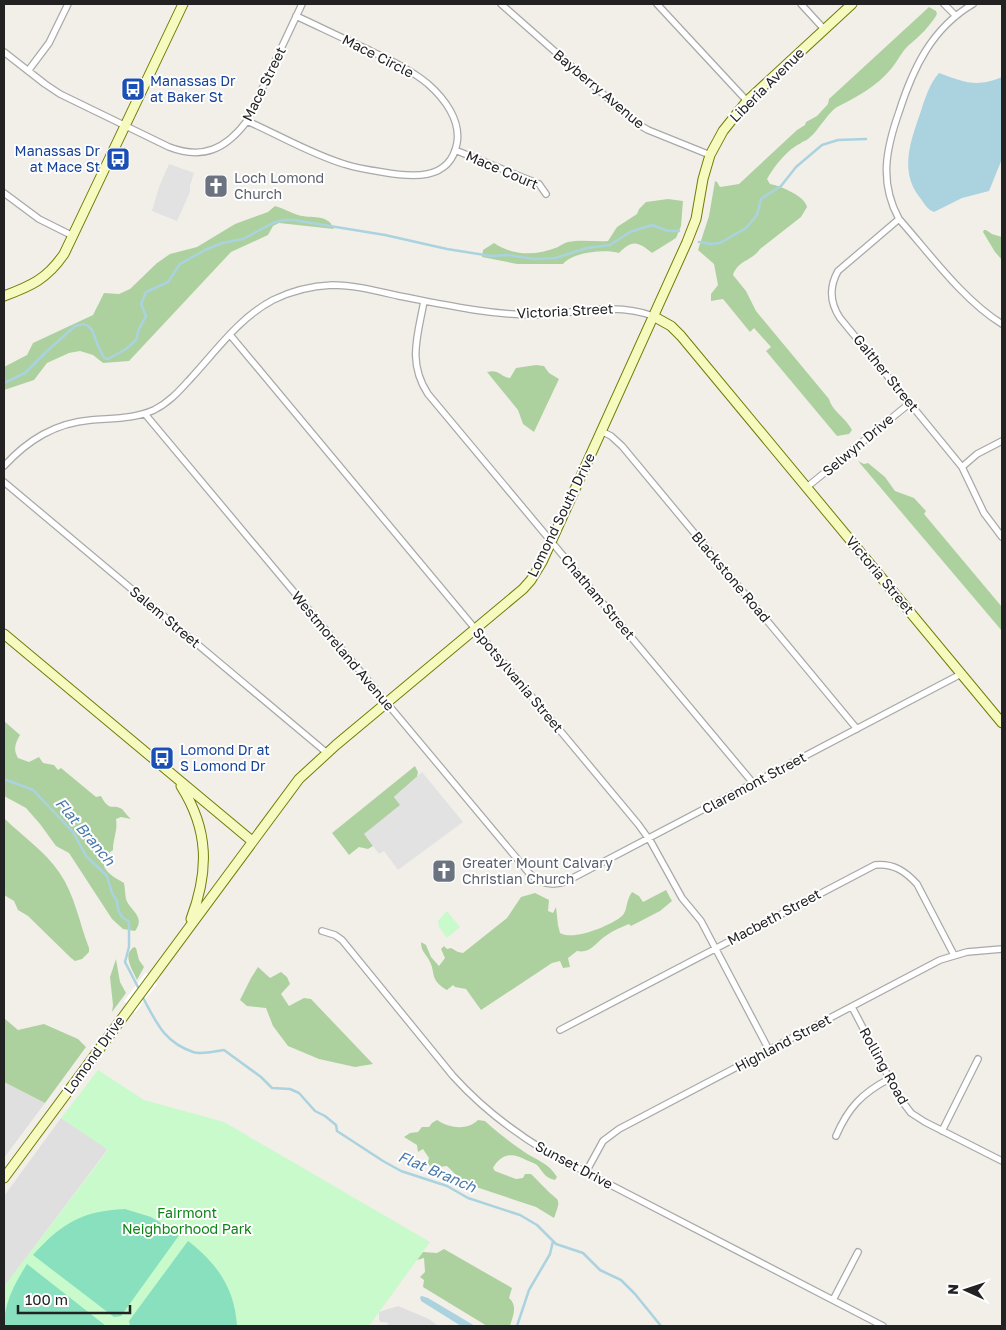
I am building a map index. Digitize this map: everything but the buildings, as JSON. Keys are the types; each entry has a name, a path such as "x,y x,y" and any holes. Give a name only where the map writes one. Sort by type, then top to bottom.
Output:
{"main road":[{"path":"4,296 32,285 52,271 64,254 183,4"},
{"name":"Liberia Avenue","path":"689,238 696,219 702,179 710,155 723,130 748,101 852,4"},
{"name":"Lomond South Drive","path":"252,841 299,779 327,753 523,589 531,580 542,562 689,238"},
{"name":"Victoria Street","path":"653,316 671,326 681,336 1002,723"},
{"name":"Lomond Drive","path":"4,634 252,841 4,1178"},
{"name":"Lomond Drive","path":"177,779 190,802 197,822 204,857 201,889 185,933"}],"street":[{"path":"28,71 49,43 68,4"},
{"name":"Mace Street","path":"4,52 60,94 169,147 194,153 207,151 225,144 237,134 247,121 302,4"},
{"name":"Bayberry Avenue","path":"501,4 636,123 648,130 710,155"},
{"path":"657,4 748,101"},
{"path":"801,4 824,29"},
{"path":"944,4 956,16"},
{"path":"973,4 956,16 933,38 913,72 888,146 886,175 892,204 899,219 966,295 978,307 1002,324"},
{"name":"Mace Circle","path":"296,16 403,67 428,84 441,97 452,115 457,136 455,150"},
{"path":"247,121 344,164 392,174 416,176 433,172 447,163 455,150"},
{"name":"Mace Court","path":"455,150 539,184 546,194"},
{"path":"4,193 39,219 73,236"},
{"name":"Gaither Street","path":"899,219 842,266 834,277 832,296 834,308 840,318 962,467 984,513 1002,537"},
{"name":"Victoria Street","path":"4,466 34,439 58,426 91,420 135,417 157,408 175,396 246,320 273,301 289,293 316,287 353,286 473,310 512,314 550,314 609,308 635,310 653,316"},
{"name":"Chatham Street","path":"424,301 415,356 416,368 423,387 753,783"},
{"name":"Spotsylvania Street","path":"231,336 648,838 682,898 700,921 769,1050"},
{"name":"Selwyn Drive","path":"807,488 910,403"},
{"name":"Westmoreland Avenue","path":"145,414 529,873 545,883"},
{"name":"Blackstone Road","path":"601,431 612,436 622,446 857,729"},
{"path":"962,467 977,454 1002,441"},
{"name":"Salem Street","path":"4,482 327,753"},
{"name":"Claremont Street","path":"545,883 556,885 566,881 962,674"},
{"name":"Macbeth Street","path":"560,1030 867,867 882,864 902,870 917,884 954,955"},
{"name":"Sunset Drive","path":"322,931 335,935 342,940 453,1076 485,1109 527,1140 883,1326"},
{"name":"Highland Street","path":"586,1172 599,1148 610,1134 940,960 975,950 1002,949"},
{"name":"Rolling Road","path":"852,1007 899,1097 911,1113 917,1118 1002,1161"},
{"path":"942,1131 978,1059"},
{"path":"836,1136 842,1122 856,1103 877,1085 889,1079"},
{"path":"833,1300 858,1252"}],"shaded area":[{"path":"169,164 194,173 190,192 177,221 152,211 159,187"},
{"path":"422,772 463,822 398,870 384,851 379,854 364,834 400,805 394,797"},
{"path":"4,1082 45,1103 4,1158"},
{"path":"61,1118 108,1149 4,1287 4,1196"},
{"path":"398,1306 429,1319 438,1326 385,1326 389,1323 379,1320 379,1312"}],"green space":[{"path":"929,7 936,11 937,14 924,31 906,47 880,81 835,109 807,140 791,150 774,168 767,179 770,184 797,195 807,207 801,217 738,266 733,275 746,291 756,311 829,399 833,407 852,430 849,434 837,436 766,351 771,347 754,328 750,332 723,299 711,301 711,294 718,285 714,264 698,250 709,216 715,181 720,187 739,184 797,130 805,125 806,122 817,116 828,104 829,99"},
{"path":"668,199 683,201 681,226 676,238 652,253 639,244 632,244 619,253 606,251 590,252 574,257 563,264 517,264 482,257 483,250 494,243 509,250 533,253 549,250 573,241 608,241 617,227 637,214 646,202"},
{"path":"275,206 298,215 323,219 328,221 334,229 279,223 273,226 268,235 231,252 129,361 103,363 93,355 80,351 69,353 47,363 34,380 4,390 4,367 27,355 33,343 93,315 104,293 119,294 130,289 157,263 170,254 197,247 235,224 268,212"},
{"path":"984,230 1002,237 1002,260 983,232"},
{"path":"536,365 544,366 549,373 559,379 534,432 523,424 518,410 487,372 497,372 510,378 516,368"},
{"path":"858,461 864,464 868,463 885,477 895,491 914,498 926,511 924,514 1002,607 1002,631"},
{"path":"4,721 20,735 15,746 18,758 29,762 39,757 43,763 54,765 58,770 61,768 96,797 101,796 109,806 119,807 131,819 121,817 116,819 113,850 107,855 104,864 105,869 109,873 124,883 126,899 139,921 135,931 123,929 112,919 69,853 56,846 26,808 4,796"},
{"path":"415,766 418,772 417,777 394,797 401,805 365,834 373,846 368,849 359,847 349,855 332,833"},
{"path":"4,818 47,857 64,881 73,899 89,948 89,952 82,959 75,961 71,958 28,916 18,910 14,901 4,895"},
{"path":"666,890 672,901 660,911 631,926 629,924 612,932 586,951 577,951 568,958 570,967 563,968 560,961 552,963 481,1010 466,989 453,985 447,990 438,983 431,964 422,948 421,942 426,945 431,957 439,966 445,958 441,949 444,946 447,949 451,948 463,953 507,918 521,897 535,893 549,900 548,911 553,913 556,907 560,933 573,935 601,928 622,916 632,892 639,896 643,902"},
{"path":"447,911 460,927 447,938 439,927 438,921"},
{"path":"134,947 144,967 137,980 128,958 130,950"},
{"path":"116,959 120,982 126,993 112,1012 110,977"},
{"path":"258,967 270,978 281,972 287,977 290,984 281,994 289,1006 304,998 311,999 373,1064 355,1067 319,1059 288,1046 273,1026 266,1008 247,1006 240,1000"},
{"path":"4,1018 18,1030 44,1024 78,1039 86,1047 45,1103 4,1082"},
{"name":"Fairmont Neighborhood Park","path":"98,1070 144,1100 224,1122 430,1242 369,1326 4,1326 4,1287 108,1150 61,1118"},
{"path":"437,1120 447,1125 458,1127 469,1126 478,1120 485,1121 513,1144 550,1168 557,1177 555,1180 546,1176 536,1164 512,1155 503,1157 493,1168 495,1171 516,1179 523,1178 525,1174 531,1174 557,1200 558,1206 554,1218 536,1207 464,1183 447,1166 427,1165 429,1158 423,1149 418,1152 417,1145 404,1137 410,1133 418,1132 422,1127 429,1127"},
{"path":"125,1209 151,1217 180,1234 121,1316 114,1317 33,1255 54,1235 74,1221 97,1213"},
{"path":"188,1241 208,1258 223,1278 233,1300 237,1326 130,1326 129,1321"},
{"path":"444,1249 512,1288 509,1298 512,1301 514,1311 510,1326 487,1326 423,1287 424,1280 420,1277 425,1272 424,1258 417,1260 423,1252 437,1253"},
{"path":"27,1264 106,1326 4,1326 4,1318 11,1294"}],"water":[{"path":"939,73 977,83 1002,77 1002,159 989,191 962,198 934,212 927,207 914,189 908,167 911,144 926,96"},
{"path":"422,1296 475,1326 461,1326 421,1301 420,1297"}],"pier":[{"path":"146,972 157,984 135,1013 124,1001"}],"waterway":[{"path":"699,242 720,243 746,228 757,215 761,199 781,186 796,167 822,145 838,140 866,139"},
{"path":"4,383 25,373 75,326 84,324 92,330 104,358 108,359 126,349 136,340 146,316 141,304 146,292 168,282 180,264 205,250 222,243 243,239 273,223 284,220 385,235 447,249 491,256 508,255 534,259 555,258 587,248 610,245 630,232 652,225 668,231 679,231"},
{"name":"Flat Branch","path":"4,779 33,790 73,832 86,856 107,876 112,893 117,901 118,909 122,917 129,922 129,947 125,962 140,991"},
{"name":"Flat Branch","path":"142,996 156,1022 174,1043 197,1053 224,1050 261,1077 272,1088 290,1089 299,1093 315,1111 336,1125 337,1131 383,1161 401,1171 447,1186 468,1198 520,1215 537,1225 556,1244 583,1253 600,1270 621,1280 661,1326"},
{"path":"517,1326 529,1290 550,1254 553,1241"}],"place":[{"name":"Manassas Dr at Baker St","path":"133,89"},
{"name":"Manassas Dr at Mace St","path":"118,159"},
{"name":"Loch Lomond Church","path":"216,186"},
{"name":"Lomond Dr at S Lomond Dr","path":"162,758"},
{"name":"Greater Mount Calvary Christian Church","path":"444,871"}]}
